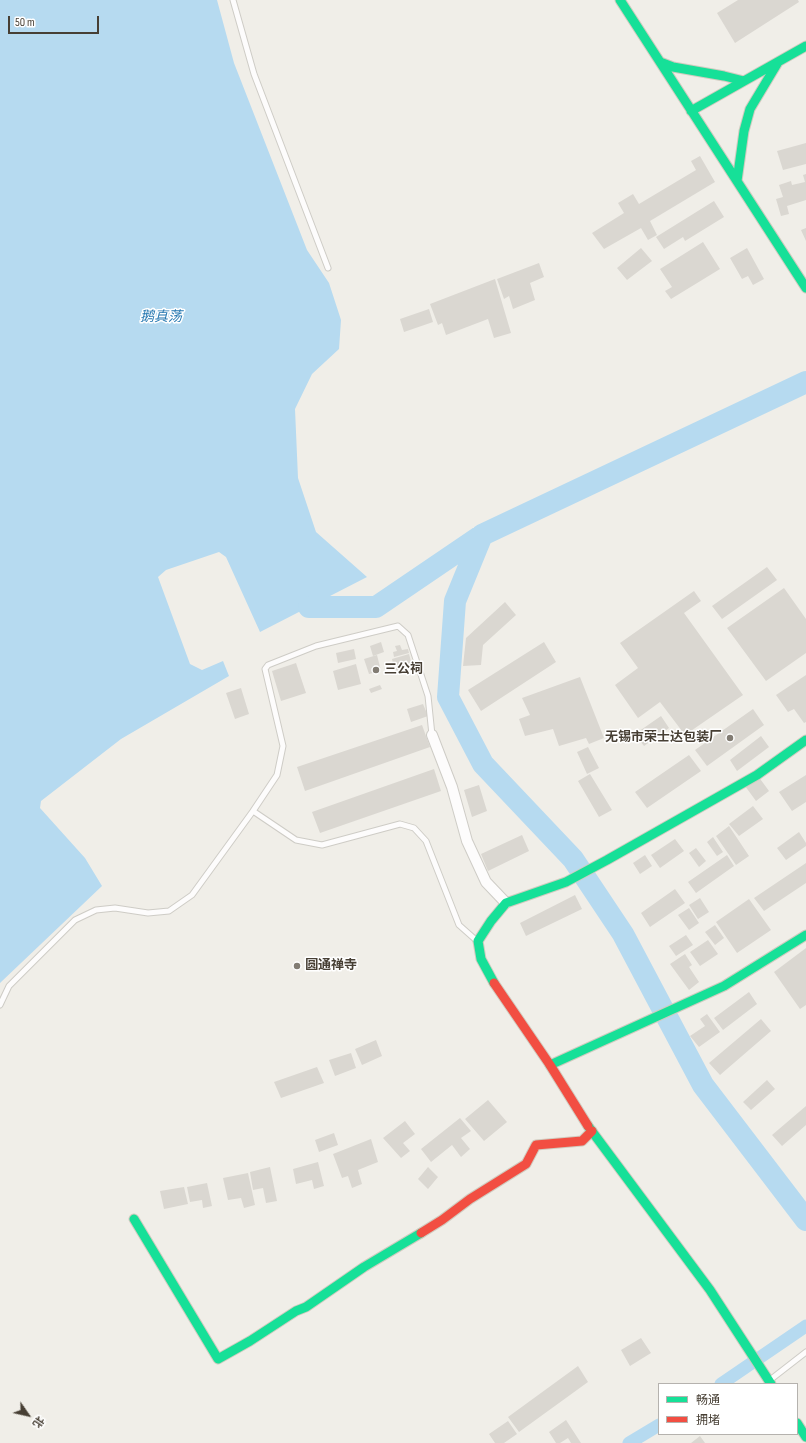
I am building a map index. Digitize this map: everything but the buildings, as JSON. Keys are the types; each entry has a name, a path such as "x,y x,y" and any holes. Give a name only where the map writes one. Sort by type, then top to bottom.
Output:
{"street":[{"path":"620,0 806,288"},
{"path":"691,111 806,46"},
{"path":"660,62 673,67 744,81"},
{"path":"737,181 744,130 750,109 777,63"},
{"path":"432,735 452,787 467,841 486,882 506,903"},
{"path":"770,1382 710,1290 592,1131 550,1065 490,977 481,959 478,942 490,921 506,903 566,882 607,860 757,775 806,740"},
{"path":"550,1065 724,986 806,935"},
{"path":"134,1220 218,1359 250,1341 296,1311 306,1307 364,1267 442,1220 526,1164 536,1145 582,1141 592,1131"},
{"path":"798,1425 806,1437"}],"lane":[{"path":"232,0 254,74 328,268"},
{"path":"0,1005 9,986 75,920 96,910 115,908 148,913 169,911 192,895 253,812 277,775 283,746 265,669 268,665 316,646 398,626 408,634 428,696 432,735"},
{"path":"253,812 296,840 322,845 400,824 414,828 426,841 459,925 478,942"},
{"path":"770,1382 806,1352"}],"water":[{"name":"鹅真荡","path":"0,0 217,0 234,63 307,250 329,283 341,320 339,349 312,374 295,409 298,478 316,532 367,577 260,632 226,557 219,552 166,570 158,577 190,664 202,670 223,661 229,676 121,739 41,801 40,808 85,858 102,886 0,983"}],"waterway":[{"path":"309,607 376,607 482,535 806,382"},
{"path":"482,535 455,601 448,697 483,764 573,859 623,934 703,1085 806,1220"},
{"path":"722,1383 806,1326"},
{"path":"629,1443 658,1426"}],"traffic: fast":[{"path":"620,0 806,288"},
{"path":"691,111 806,46"},
{"path":"660,62 673,67 744,81"},
{"path":"737,181 744,131 750,109 777,64"},
{"path":"494,983 481,959 478,941 491,921 506,903 566,882 607,860 757,775 806,740"},
{"path":"550,1065 724,986 806,935"},
{"path":"588,1126 710,1290 770,1383"},
{"path":"134,1219 218,1359 250,1341 296,1311 306,1307 364,1267 421,1233"},
{"path":"798,1425 806,1437"}],"traffic: jam":[{"path":"494,983 550,1065 588,1126"},
{"path":"421,1233 442,1220 470,1199 526,1164 536,1145 582,1141 592,1131"}],"place":[{"name":"三公祠","path":"376,670"},
{"name":"无锡市荣士达包装厂","path":"730,738"},
{"name":"圆通禅寺","path":"297,966"}]}
